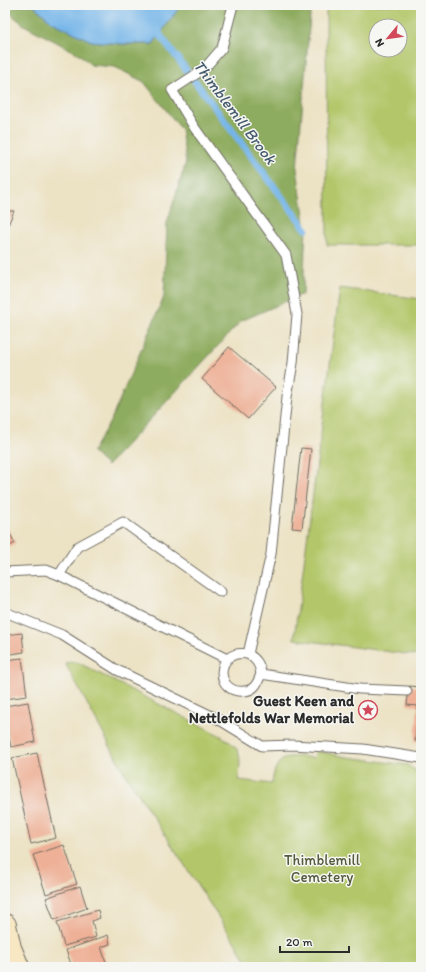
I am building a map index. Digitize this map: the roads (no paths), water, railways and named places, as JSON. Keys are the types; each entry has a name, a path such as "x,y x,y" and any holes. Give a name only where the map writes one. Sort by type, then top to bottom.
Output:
{"main road":[{"path":"5,925 10,948 18,967"}],"lane":[{"path":"232,5 222,48 204,68 172,90 194,127 286,255 297,314 293,363 287,397 271,554 248,654"},
{"path":"59,575 77,547 123,522 221,592"},
{"path":"5,572 46,570 59,575 226,659"},
{"path":"5,612 62,635 117,670 218,719 262,746 292,745 362,749 421,758"},
{"path":"234,654 248,654 258,661 261,674 254,687 249,690 235,691 229,688 223,678 223,665 226,659 234,654"},
{"path":"261,674 360,689 407,691"}],"water":[{"path":"33,5 181,5 153,44 122,44 91,41 52,22"}],"waterway":[{"name":"Thimblemill Brook","path":"158,27 160,35 306,229"}],"place":[{"name":"Guest Keen and Nettlefolds War Memorial","path":"368,710"}],"park label":[{"name":"Thimblemill Cemetery","path":"322,868"}]}
